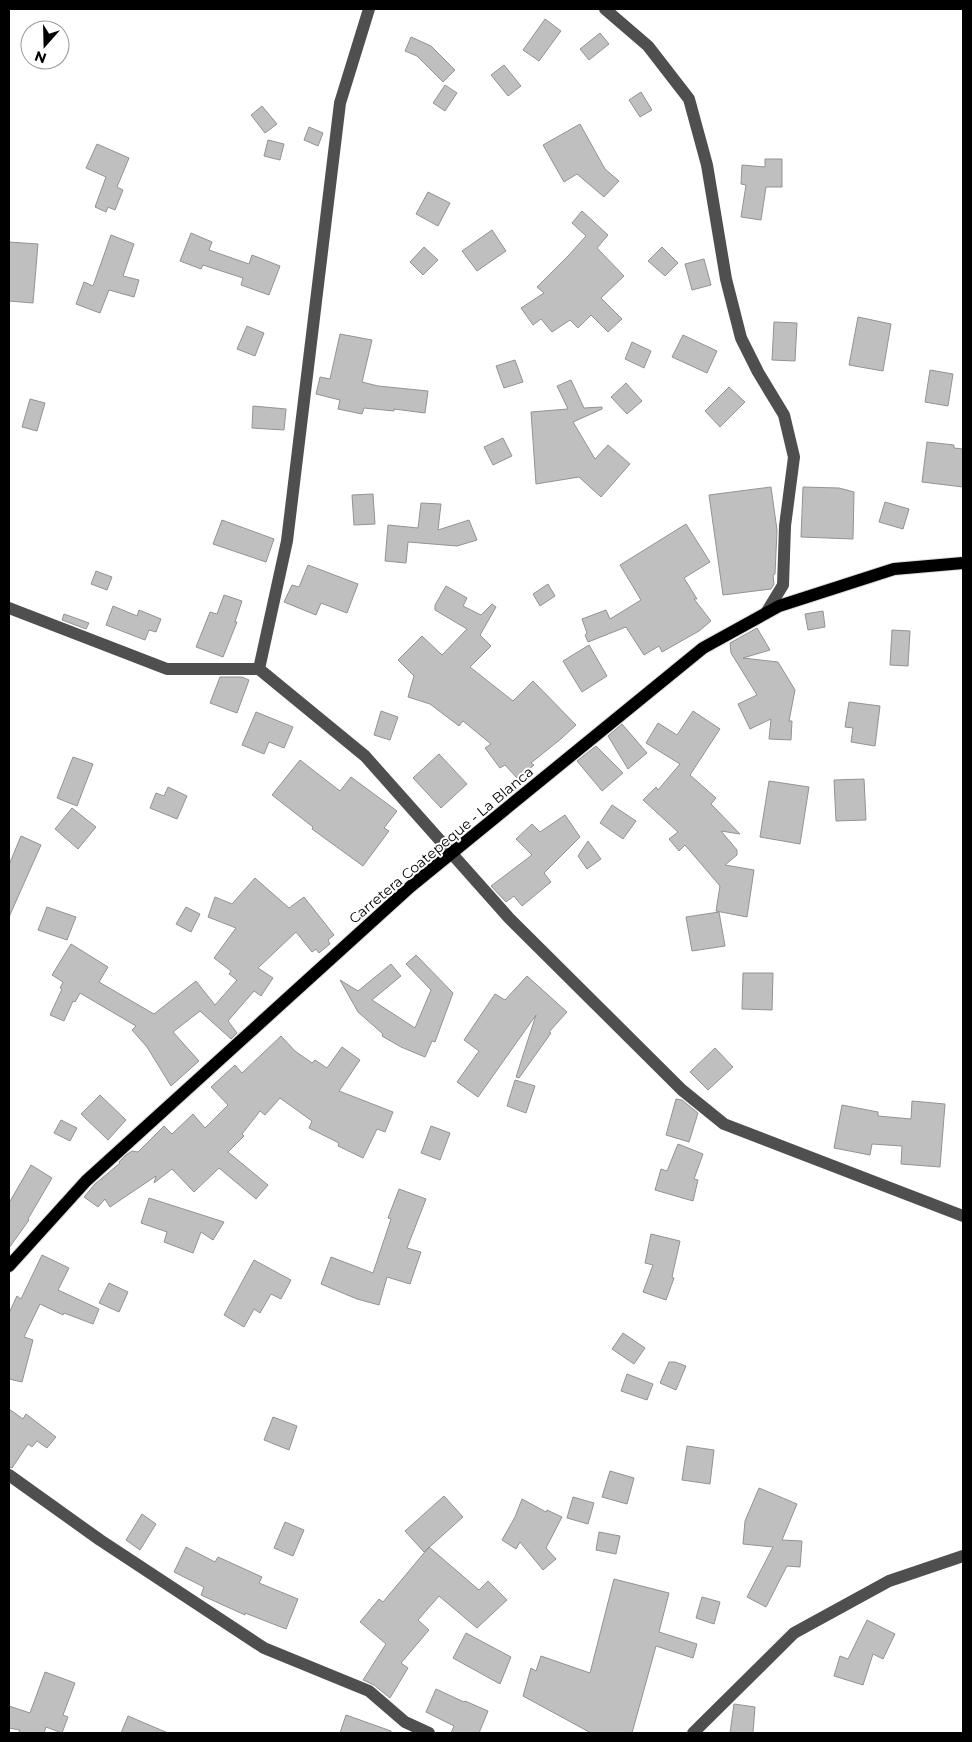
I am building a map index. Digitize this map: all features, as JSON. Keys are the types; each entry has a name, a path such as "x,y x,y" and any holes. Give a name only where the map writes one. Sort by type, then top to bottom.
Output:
{"main road":[{"name":"Carretera Coatepeque - La Blanca","path":"11,1259 86,1181 410,887 703,648 780,606 894,569 963,563"}],"street":[{"path":"259,669 287,541 340,104 369,9"},
{"path":"605,9 648,46 689,98 707,165 726,279 741,338 758,372 784,416 794,457 785,526 783,585 766,613"},
{"path":"9,608 166,668 259,669 365,756 509,918 682,1090 724,1124 963,1216"},
{"path":"9,1475 100,1540 264,1648 369,1691 404,1728 430,1733"},
{"path":"693,1733 794,1634 889,1581 963,1556"}],"building":[{"path":"545,19 561,31 539,61 523,50"},
{"path":"600,33 609,44 589,60 580,49"},
{"path":"411,37 431,46 455,70 443,82 417,56 405,51"},
{"path":"504,65 521,86 508,96 491,75"},
{"path":"445,85 457,93 445,111 433,103"},
{"path":"641,92 652,110 640,117 629,100"},
{"path":"262,106 277,124 265,133 251,115"},
{"path":"580,124 605,169 619,181 604,197 577,174 564,182 543,145"},
{"path":"309,127 323,133 318,146 304,140"},
{"path":"268,140 284,144 280,160 264,156"},
{"path":"97,144 129,158 117,187 123,190 115,210 108,207 106,212 95,207 106,177 86,168"},
{"path":"765,159 782,159 782,187 766,187 761,220 741,217 746,185 741,184 742,165 765,167"},
{"path":"428,192 450,203 438,226 416,214"},
{"path":"582,211 608,235 597,248 624,276 601,298 622,319 608,332 591,315 578,328 570,320 552,332 541,319 533,325 521,308 544,293 537,287 586,236 572,223"},
{"path":"492,230 506,251 477,271 462,251"},
{"path":"191,233 212,242 209,250 249,264 252,255 280,266 269,295 241,285 243,278 203,265 201,269 180,261"},
{"path":"111,235 134,244 123,276 139,280 134,297 109,290 100,313 76,304 84,282 93,286"},
{"path":"9,242 38,244 33,303 9,301"},
{"path":"424,247 438,260 423,275 410,262"},
{"path":"662,247 678,263 665,276 648,261"},
{"path":"704,259 711,285 692,290 685,264"},
{"path":"858,317 891,324 883,371 849,365"},
{"path":"774,322 797,323 795,361 772,360"},
{"path":"247,326 264,333 255,356 237,349"},
{"path":"340,334 372,340 362,382 378,386 428,391 425,413 364,408 362,414 338,409 340,400 316,394 320,377 330,379"},
{"path":"683,335 717,351 707,373 672,357"},
{"path":"632,342 651,351 644,368 625,359"},
{"path":"515,360 523,382 504,388 496,366"},
{"path":"930,370 953,374 948,406 925,402"},
{"path":"571,380 584,408 602,407 602,409 573,422 595,459 608,445 630,464 601,497 579,477 536,484 531,412 568,409 557,386"},
{"path":"626,383 642,401 627,414 611,397"},
{"path":"729,387 745,402 720,427 705,411"},
{"path":"30,399 45,403 37,431 22,427"},
{"path":"253,406 286,409 284,430 252,428"},
{"path":"503,438 512,456 493,465 484,447"},
{"path":"927,442 954,445 954,448 963,449 963,487 922,482"},
{"path":"771,487 777,530 774,584 771,589 723,595 709,495"},
{"path":"803,487 839,488 854,492 853,539 801,537"},
{"path":"373,494 375,524 354,525 352,495"},
{"path":"885,502 909,509 903,529 879,522"},
{"path":"421,503 441,504 438,530 469,520 477,540 457,546 408,542 406,563 385,561 388,525 418,528"},
{"path":"222,520 274,539 266,562 213,544"},
{"path":"686,524 710,562 684,578 697,599 694,599 711,621 699,631 662,652 659,646 644,655 626,627 588,642 582,619 606,610 610,619 641,600 620,565"},
{"path":"308,565 358,584 347,613 321,603 316,615 284,602 292,585 299,587"},
{"path":"96,571 112,577 107,590 91,584"},
{"path":"548,584 555,596 540,606 533,594"},
{"path":"446,586 467,598 463,606 481,615 492,604 496,607 480,635 491,646 470,667 513,701 533,681 576,725 531,763 534,765 518,779 505,765 500,768 485,748 491,744 463,721 459,726 430,704 408,697 414,676 398,660 422,636 442,655 467,629 435,610 435,605"},
{"path":"224,595 242,601 235,622 237,622 223,657 196,647 210,612 217,614"},
{"path":"113,606 137,616 139,610 161,619 156,632 149,630 145,640 106,625"},
{"path":"823,611 825,627 808,630 805,614"},
{"path":"64,614 89,623 86,629 62,620"},
{"path":"757,628 770,650 743,658 778,662 795,690 789,721 792,721 791,740 769,739 771,719 750,729 738,704 757,695 731,653 730,643"},
{"path":"892,630 910,631 908,666 890,665"},
{"path":"589,645 607,676 582,692 563,661"},
{"path":"220,677 242,677 249,680 237,713 210,703"},
{"path":"849,702 880,706 875,746 851,742 853,728 845,727"},
{"path":"381,711 398,717 390,740 374,735"},
{"path":"693,711 720,729 690,775 716,798 711,804 740,834 721,831 737,850 737,855 725,865 754,870 747,917 716,911 720,886 685,845 679,851 669,839 678,832 643,800 656,787 658,790 680,764 646,743 658,723 677,735"},
{"path":"256,712 293,727 284,748 269,742 264,754 242,745"},
{"path":"622,724 647,753 628,769 608,736"},
{"path":"596,746 623,773 602,791 577,761"},
{"path":"439,754 467,784 441,808 413,778"},
{"path":"73,757 93,764 77,806 57,798"},
{"path":"300,760 340,791 351,777 397,811 384,828 389,831 363,866 312,829 313,827 272,795"},
{"path":"864,779 866,820 836,821 834,780"},
{"path":"769,781 809,787 800,844 760,837"},
{"path":"168,787 187,796 177,819 150,808 156,793 164,796"},
{"path":"612,805 636,821 623,839 600,823"},
{"path":"72,808 96,827 78,849 55,829"},
{"path":"565,815 580,837 544,873 551,882 522,906 514,896 506,902 491,886 532,855 516,839 532,824 540,832"},
{"path":"21,836 41,845 9,917 9,865"},
{"path":"588,841 601,859 587,869 578,856"},
{"path":"255,878 289,908 304,897 334,935 328,940 330,944 319,953 316,949 312,952 296,932 258,968 273,978 261,996 254,991 228,1021 237,1033 231,1039 200,1011 173,1032 199,1061 171,1086 147,1047 132,1030 136,1026 80,993 75,1002 73,1001 64,1021 50,1015 62,989 60,988 63,982 52,975 71,944 108,967 99,982 154,1014 196,981 215,1005 237,980 229,974 231,971 214,958 236,928 208,917 215,897 232,904"},
{"path":"47,907 76,917 67,940 38,930"},
{"path":"186,907 200,914 191,932 176,924"},
{"path":"719,912 725,946 692,951 686,917"},
{"path":"416,955 453,993 435,1042 432,1041 425,1057 401,1047 382,1036 383,1034 358,1012 340,980 358,991 391,964 401,976 372,1000 415,1028 431,990 406,964"},
{"path":"743,973 773,973 772,1010 742,1009"},
{"path":"527,976 567,1012 549,1032 551,1033 519,1078 516,1077 536,1015 478,1097 457,1082 479,1051 464,1040 495,994 505,1000"},
{"path":"281,1036 295,1051 312,1063 315,1060 327,1068 342,1047 360,1060 339,1091 393,1112 385,1132 377,1129 363,1158 338,1146 339,1143 309,1128 312,1121 280,1098 265,1115 260,1111 242,1134 244,1136 228,1152 268,1185 256,1199 219,1168 194,1192 172,1169 154,1183 156,1176 110,1207 105,1199 98,1207 84,1197 126,1155 132,1151 138,1152 164,1126 172,1134 193,1114 205,1128 228,1105 211,1087 235,1065 242,1073"},
{"path":"715,1048 733,1067 708,1090 690,1072"},
{"path":"515,1080 535,1086 526,1113 507,1106"},
{"path":"100,1095 126,1120 108,1140 81,1114"},
{"path":"676,1099 682,1100 698,1113 689,1142 666,1135"},
{"path":"912,1101 945,1104 940,1167 901,1164 902,1146 872,1144 870,1155 834,1148 842,1105 878,1112 878,1116 911,1119"},
{"path":"61,1120 77,1128 70,1141 54,1133"},
{"path":"431,1126 450,1133 440,1160 421,1153"},
{"path":"678,1144 703,1154 694,1179 698,1180 693,1201 655,1190 661,1169 667,1171"},
{"path":"31,1165 52,1178 29,1220 9,1248 9,1203"},
{"path":"399,1189 426,1199 407,1248 421,1252 410,1284 387,1277 379,1305 357,1299 321,1284 331,1257 373,1273 391,1219 388,1218"},
{"path":"149,1198 224,1222 213,1240 201,1232 193,1253 164,1242 167,1232 141,1223"},
{"path":"651,1234 680,1241 672,1277 674,1278 666,1300 643,1292 653,1265 645,1263"},
{"path":"42,1255 69,1268 58,1290 99,1309 93,1324 64,1313 63,1315 40,1304 24,1337 33,1340 22,1382 9,1379 9,1313 17,1296 21,1299"},
{"path":"254,1260 291,1280 281,1299 271,1294 260,1313 254,1309 244,1327 224,1315"},
{"path":"109,1283 128,1292 119,1312 99,1303"},
{"path":"623,1333 645,1348 634,1364 612,1349"},
{"path":"669,1362 686,1366 676,1390 660,1383"},
{"path":"627,1374 653,1384 647,1400 621,1391"},
{"path":"9,1409 23,1419 26,1414 56,1437 47,1448 37,1441 32,1447 28,1444 12,1468 9,1467"},
{"path":"273,1417 297,1426 289,1450 264,1440"},
{"path":"687,1446 714,1450 710,1484 682,1480"},
{"path":"610,1471 634,1478 627,1504 602,1497"},
{"path":"759,1488 797,1504 782,1540 802,1541 800,1567 787,1566 766,1607 747,1597 773,1547 743,1544 745,1521"},
{"path":"444,1496 463,1517 424,1552 405,1531"},
{"path":"573,1497 594,1503 588,1524 567,1518"},
{"path":"522,1499 546,1512 547,1510 562,1517 546,1548 556,1559 543,1570 520,1542 516,1549 502,1540 515,1517"},
{"path":"142,1514 156,1524 140,1550 126,1540"},
{"path":"285,1522 304,1530 293,1556 274,1548"},
{"path":"599,1532 620,1536 616,1554 596,1550"},
{"path":"186,1547 215,1562 218,1557 262,1577 259,1583 298,1599 286,1629 245,1613 245,1615 201,1595 204,1587 174,1572"},
{"path":"429,1547 479,1590 488,1581 507,1600 477,1628 439,1596 418,1620 429,1630 401,1663 408,1668 390,1698 374,1685 363,1680 386,1644 360,1622 379,1599 383,1602"},
{"path":"614,1579 669,1593 659,1632 697,1644 693,1658 656,1646 632,1733 591,1733 523,1696 531,1668 536,1671 541,1656 590,1673"},
{"path":"702,1597 720,1602 714,1624 696,1618"},
{"path":"867,1620 895,1634 883,1659 873,1654 863,1685 834,1676 840,1656 848,1659"},
{"path":"466,1633 511,1657 500,1684 453,1658"},
{"path":"45,1672 75,1683 63,1715 68,1717 62,1733 46,1727 44,1733 18,1733 20,1730 9,1728 9,1706 30,1713"},
{"path":"436,1689 488,1711 479,1733 451,1733 454,1726 426,1712"},
{"path":"734,1704 755,1707 753,1733 730,1733"},
{"path":"346,1715 391,1731 391,1733 340,1733"},
{"path":"128,1716 168,1733 121,1733"}]}
